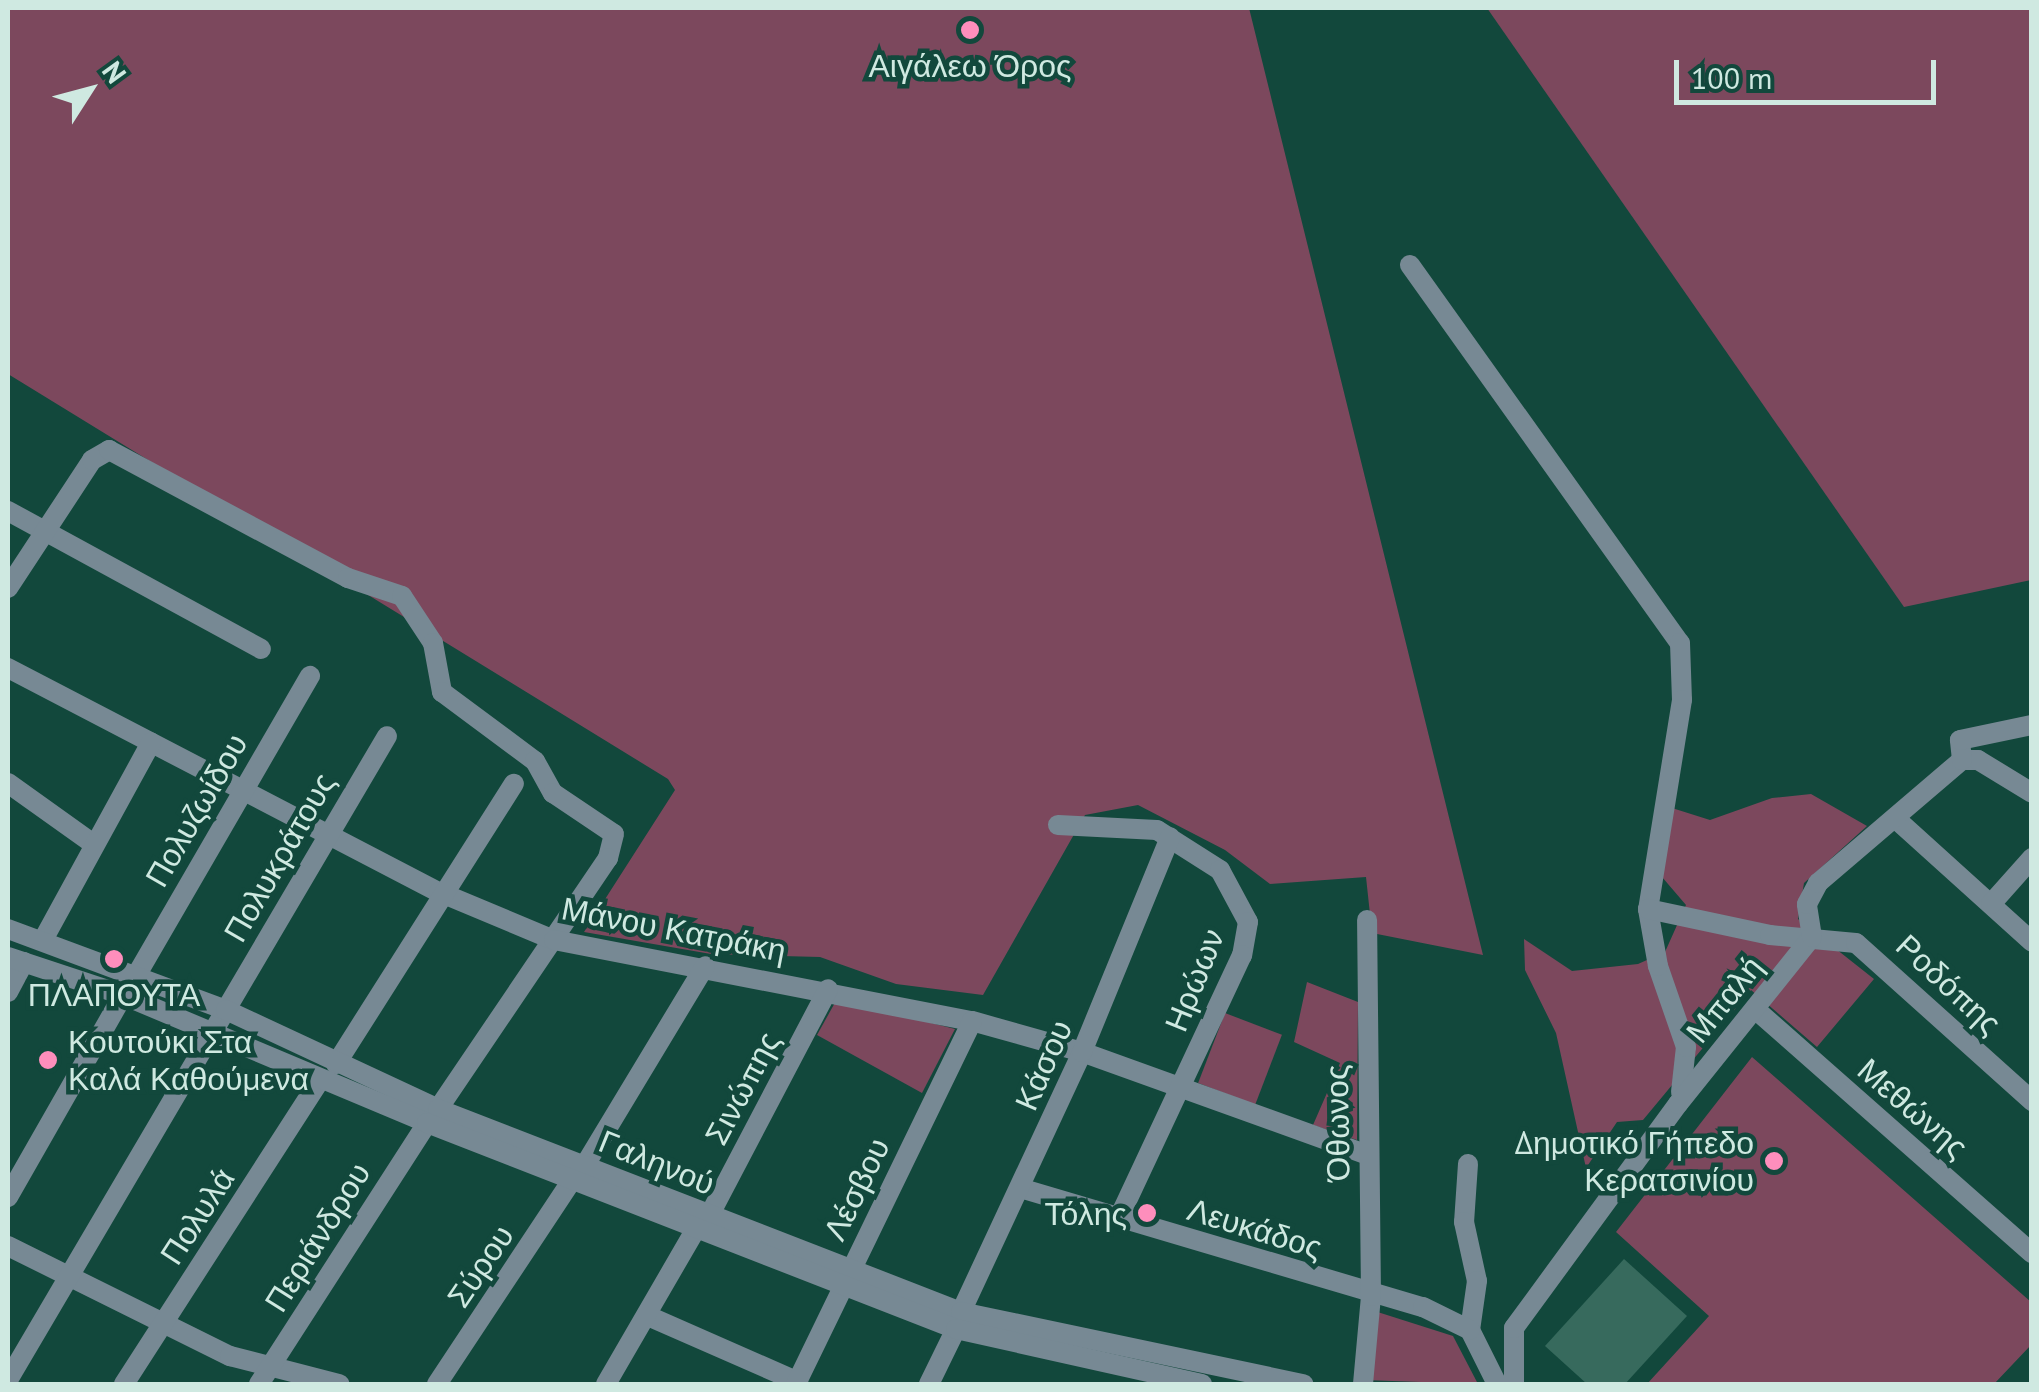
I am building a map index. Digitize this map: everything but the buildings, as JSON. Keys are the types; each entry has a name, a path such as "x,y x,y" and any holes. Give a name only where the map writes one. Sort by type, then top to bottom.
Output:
{"street":[{"path":"1410,265 1680,643 1682,700 1648,909 1658,966 1689,1065 1678,1104"},
{"name":"Περιάνδρου","path":"47,534 92,460 109,450 348,578 402,596 427,630 442,692 535,761 553,794 614,834 616,843 554,940 432,1116 264,1377"},
{"path":"8,511 261,650"},
{"path":"8,588 47,534"},
{"name":"Μάνου Κατράκη","path":"8,668 439,892 554,940 828,989 972,1021 1082,1052 1366,1154"},
{"name":"Πολυζωίδου","path":"136,976 240,788 310,676"},
{"path":"1962,760 1957,744 1964,738 2032,726"},
{"name":"Πολυκράτους","path":"211,1033 324,834 387,736"},
{"path":"43,940 92,844 151,743"},
{"path":"1962,760 1986,764 2032,793"},
{"path":"1812,937 1810,893 1962,760"},
{"path":"8,783 92,844"},
{"path":"336,1064 439,892 514,784"},
{"path":"1896,819 2032,942"},
{"name":"Ηρώων","path":"1058,825 1138,826 1170,838 1220,870 1248,922 1242,955 1119,1216"},
{"name":"Κάσου","path":"929,1384 1082,1052 1170,838"},
{"path":"1991,904 2032,858"},
{"name":"Ροδόπης","path":"1648,909 1856,943 1873,954 2032,1101"},
{"name":"Όθωνος","path":"1363,1384 1371,1296 1366,1154 1368,920"},
{"name":"Γαληνού","path":"8,930 226,1010 432,1116"},
{"name":"Μπαλή","path":"1514,1384 1514,1328 1678,1104 1812,937"},
{"path":"8,992 16,959"},
{"name":"Γαληνού","path":"16,959 123,995 320,1080 432,1116 959,1321 1200,1384"},
{"name":"Σύρου","path":"437,1384 579,1173 705,966"},
{"name":"Σινώπης","path":"606,1384 702,1223 828,989"},
{"path":"8,1197 123,995"},
{"name":"Μεθώνης","path":"1755,1008 2032,1253"},
{"name":"Λέσβου","path":"797,1383 972,1021"},
{"path":"8,1380 211,1033"},
{"name":"Πολυλά","path":"124,1384 320,1080"},
{"path":"1468,1164 1464,1222 1476,1281 1470,1330 1496,1384"},
{"name":"Λευκάδος","path":"1020,1188 1371,1296 1449,1316 1470,1330"},
{"path":"8,1246 264,1377 339,1384"},
{"path":"648,1316 797,1383"},
{"name":"Γαληνού","path":"959,1321 1304,1384"}],"shaded area":[{"path":"8,8 1249,8 1483,955 1372,933 1366,877 1270,884 1225,850 1138,805 1085,815 983,995 896,984 820,957 711,954 584,932 675,790 668,779 8,374"},
{"path":"1487,8 2031,8 2031,580 1904,607"},
{"path":"1811,794 1867,826 1804,883 1798,919 1874,979 1817,1047 1751,990 1643,1120 1617,1122 1586,1168 1556,1033 1525,970 1524,939 1572,971 1638,964 1665,952 1686,905 1662,877 1672,808 1710,820 1772,798"},
{"path":"1307,982 1358,1002 1357,1140 1313,1125 1340,1063 1294,1042"},
{"path":"837,999 955,1029 922,1093 817,1035"},
{"path":"1225,1013 1282,1035 1255,1105 1198,1083"},
{"name":"Δημοτικό Γήπεδο Κερατσινίου","path":"1752,1057 2031,1302 2031,1345 1994,1384 1647,1384 1709,1316 1616,1232"},
{"path":"1365,1308 1453,1336 1478,1384 1364,1380"}],"place":[{"name":"Αιγάλεω Όρος","path":"970,30"},
{"name":"ΠΛΑΠΟΥΤΑ","path":"114,959"},
{"name":"Κουτούκι Στα Καλά Καθούμενα","path":"48,1060"},
{"name":"Δημοτικό Γήπεδο Κερατσινίου","path":"1774,1161"},
{"name":"Τόλης","path":"1147,1213"}]}
